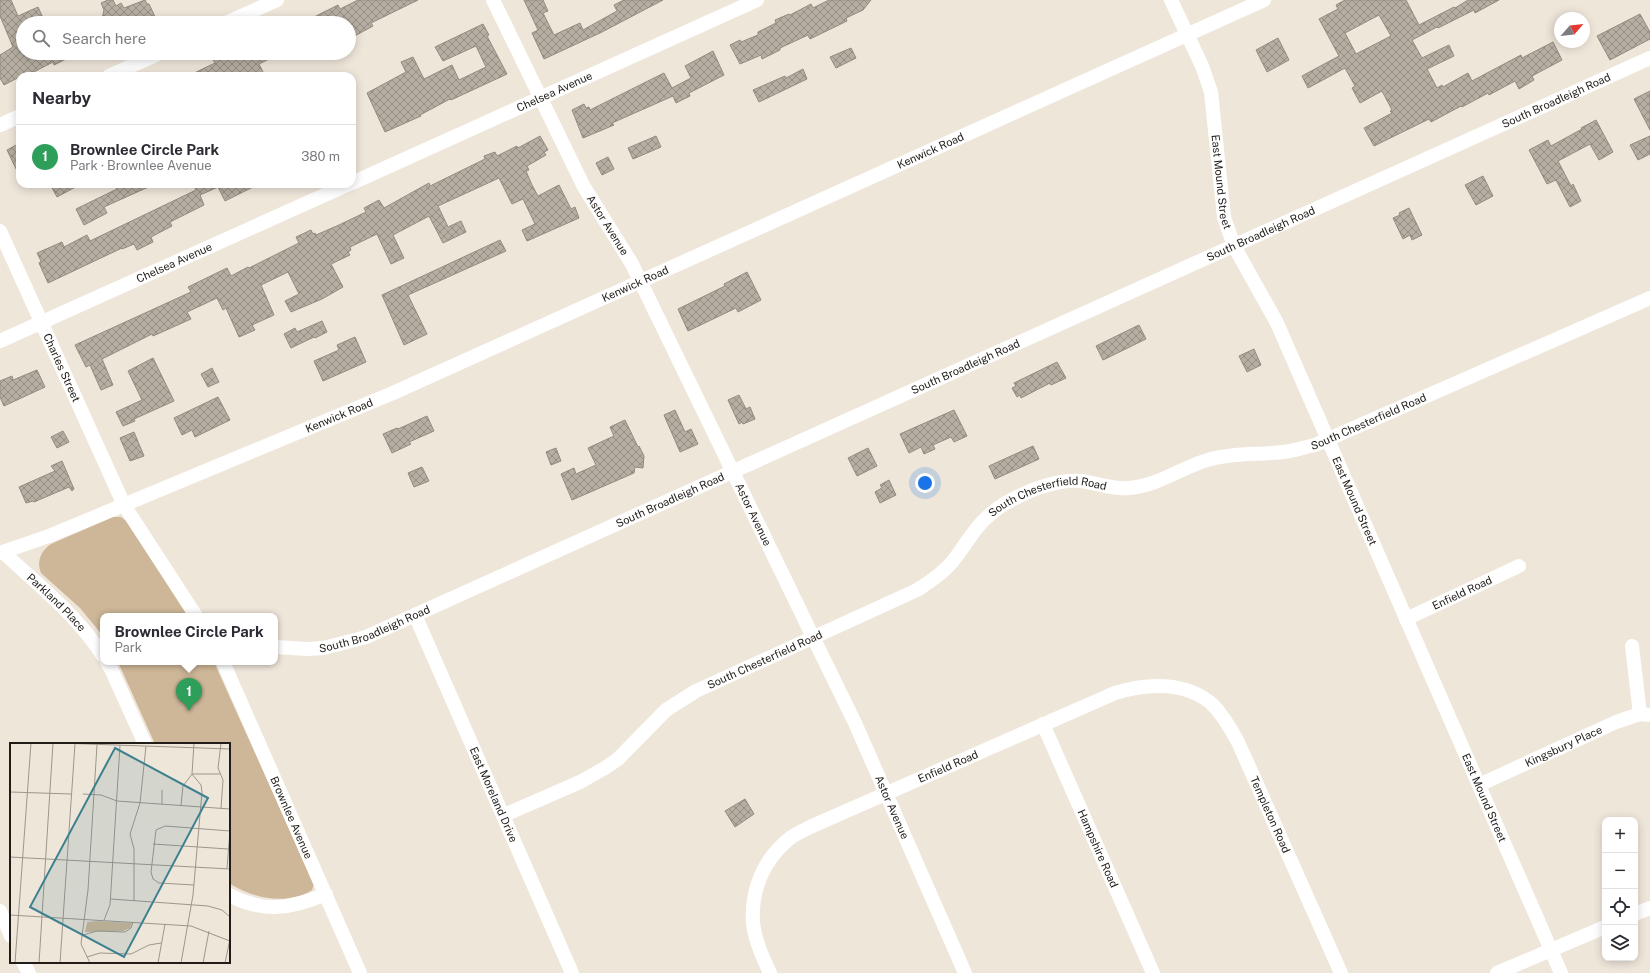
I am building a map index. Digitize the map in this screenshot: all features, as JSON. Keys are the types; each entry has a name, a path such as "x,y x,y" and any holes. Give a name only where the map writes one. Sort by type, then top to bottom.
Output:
{"street":[{"path":"242,16 277,0"},
{"name":"Astor Avenue","path":"493,0 584,187 641,281 855,723 965,973"},
{"name":"Chelsea Avenue","path":"356,181 757,0"},
{"name":"East Mound Street","path":"1171,0 1202,66 1211,92 1224,217 1234,246 1277,323 1561,973"},
{"name":"Kenwick Road","path":"2,553 124,505 393,393 1264,0"},
{"name":"South Broadleigh Road","path":"278,647 307,649 324,648 366,637 1650,58"},
{"path":"118,72 144,60"},
{"path":"0,125 16,118"},
{"name":"Chelsea Avenue","path":"0,341 340,188"},
{"name":"Charles Street","path":"0,231 124,505"},
{"name":"South Chesterfield Road","path":"504,815 580,782 605,768 618,759 666,710 676,702 696,691 917,590 927,584 948,566 977,526 988,516 1005,504 1045,485 1062,482 1082,482 1128,489 1143,486 1209,459 1228,455 1284,452 1315,445 1650,298"},
{"path":"124,505 194,613"},
{"name":"Parkland Place","path":"2,553 63,606 81,625 100,652"},
{"name":"Enfield Road","path":"1406,619 1519,566"},
{"name":"East Moreland Drive","path":"415,615 572,973"},
{"path":"1632,646 1645,715"},
{"path":"109,665 145,743"},
{"name":"Brownlee Avenue","path":"224,665 360,973"},
{"name":"Enfield Road","path":"770,973 757,941 753,924 755,890 759,876 767,862 789,839 810,827 1116,693 1142,686 1169,686"},
{"name":"Templeton Road","path":"1169,686 1190,691 1202,697 1220,713 1231,729 1341,973"},
{"name":"Kingsbury Place","path":"1479,785 1616,722 1645,715"},
{"name":"Hampshire Road","path":"1043,724 1153,973"},
{"path":"230,896 243,902 266,908 291,906 311,901 326,894"},
{"path":"1638,913 1650,908"},
{"path":"0,911 10,934"},
{"path":"1497,973 1602,928"},
{"path":"24,963 29,973"}],"shaded area":[{"path":"113,517 121,517 126,521 187,613 100,613 100,632 80,608 41,573 39,564 40,557 51,544"},
{"path":"119,665 215,665 314,884 312,890 292,898 281,899 248,893 230,884 230,743 155,743"}],"building":[{"path":"0,0 11,0 18,16 16,16 16,60 64,60 54,65 53,62 34,72 16,72 16,79 4,85 0,78 0,55 13,47 0,16"},
{"path":"108,0 113,0 116,6 121,3 124,8 145,0 147,4 149,4 155,16 103,16 104,10 101,3"},
{"path":"358,0 418,0 371,23 373,26 356,35 356,16 316,16 338,5 340,9"},
{"path":"524,0 543,0 548,11 543,13 554,35 580,23 583,30 617,11 614,5 624,0 663,0 602,32 544,59 532,33 538,30"},
{"path":"829,0 871,0 863,10 846,18 847,21 810,39 808,35 780,48 780,50 762,59 761,55 740,64 730,45 740,40 741,42 758,35 758,32 776,23 775,20 789,14 790,15 811,4 813,8"},
{"path":"1345,0 1406,0 1419,25 1454,7 1455,8 1468,0 1499,0 1475,13 1474,10 1412,40 1422,58 1449,45 1454,56 1427,69 1437,88 1442,85 1443,87 1468,73 1472,81 1521,55 1522,58 1553,42 1554,48 1556,48 1562,60 1532,76 1534,80 1519,89 1515,81 1489,95 1488,93 1462,107 1461,106 1431,122 1429,119 1374,146 1364,128 1392,113 1390,111 1392,110 1382,91 1360,103 1352,88 1355,86 1345,68 1308,88 1302,76 1339,56 1319,19 1338,9 1336,5","holes":["1379,15 1391,36 1356,54 1345,33"]},
{"path":"38,7 42,16 18,16"},
{"path":"1640,14 1650,32 1650,39 1610,60 1597,36"},
{"path":"483,24 489,35 487,36 507,74 451,100 450,99 420,115 421,116 385,132 367,93 406,72 401,62 413,57 424,79 452,65 459,80 486,67 476,46 443,61 435,47"},
{"path":"1278,38 1289,60 1267,72 1256,50"},
{"path":"851,48 856,58 836,68 830,57"},
{"path":"713,51 724,75 689,93 690,96 676,103 673,96 612,123 614,125 583,138 572,110 584,104 586,108 589,107 590,110 664,73 672,88 691,78 685,66"},
{"path":"213,60 267,60 259,64 263,72 196,72 215,63"},
{"path":"803,69 807,79 759,102 753,90 785,76 786,78"},
{"path":"1650,91 1650,130 1634,99"},
{"path":"1596,120 1613,152 1599,160 1590,144 1558,161 1571,186 1573,184 1581,201 1570,207 1556,180 1547,184 1529,150 1548,140 1551,146"},
{"path":"540,136 548,150 544,152 546,155 527,166 529,170 526,171 532,185 538,196 559,185 571,209 575,207 579,218 527,241 522,230 535,224 523,199 512,204 499,178 438,206 448,227 461,221 466,232 443,243 429,216 393,235 404,258 391,264 377,234 350,247 351,250 348,252 350,255 331,264 343,287 322,299 291,312 285,301 299,294 288,272 261,285 274,315 252,325 255,330 239,337 226,308 223,310 217,298 187,312 191,319 153,336 152,334 102,359 113,385 101,390 90,365 86,367 75,345 191,292 188,287 227,268 231,276 248,267 249,268 299,243 296,237 311,230 313,234 315,233 316,235 339,225 366,212 364,208 379,200 384,208 429,183 430,186 485,159 484,156 495,152 497,156 517,146 518,148"},
{"path":"656,136 661,147 633,159 628,148"},
{"path":"1650,136 1650,154 1638,160 1630,145"},
{"path":"16,145 16,169 7,150"},
{"path":"608,157 614,169 602,175 596,163"},
{"path":"1483,176 1493,196 1476,205 1465,185"},
{"path":"52,188 74,188 57,197"},
{"path":"146,188 104,207 107,213 84,225 76,209 117,189"},
{"path":"195,188 216,188 200,195 204,205 170,222 172,226 151,237 153,242 137,250 134,244 122,248 48,283 39,263 41,261 37,253 62,242 64,247 87,235 90,241 196,190"},
{"path":"218,188 251,188 225,201"},
{"path":"1409,208 1422,235 1412,240 1410,235 1403,239 1393,218"},
{"path":"500,240 506,251 408,295 427,334 404,345 382,295"},
{"path":"747,272 761,300 738,312 736,308 688,331 678,309 725,286 724,284"},
{"path":"322,321 327,332 291,348 284,334 295,328 297,332"},
{"path":"1139,325 1146,339 1103,360 1096,346"},
{"path":"355,337 366,362 323,381 314,361 339,350 337,345"},
{"path":"1254,349 1261,365 1247,372 1239,356"},
{"path":"153,358 174,401 134,419 135,421 123,426 116,412 142,400 128,371"},
{"path":"1057,362 1066,378 1051,385 1050,383 1021,398 1020,395 1017,397 1012,388 1016,386 1014,383"},
{"path":"212,368 219,382 208,387 201,374"},
{"path":"37,370 45,387 4,406 0,397 0,381 12,376 13,380"},
{"path":"739,395 746,409 750,407 755,419 743,424 742,422 739,424 728,400"},
{"path":"218,397 230,420 195,437 192,430 182,435 174,418"},
{"path":"675,410 685,432 691,429 698,444 680,452 664,415"},
{"path":"954,410 967,436 954,442 951,437 933,445 935,449 924,454 921,447 909,453 900,434"},
{"path":"427,416 434,431 409,442 411,444 392,453 383,434"},
{"path":"625,420 644,456 643,468 635,467 634,473 572,500 561,474 574,468 576,474 596,465 588,448 614,436 610,427"},
{"path":"63,431 69,442 57,448 51,437"},
{"path":"134,432 144,456 130,461 120,438"},
{"path":"1033,446 1039,459 995,479 989,466"},
{"path":"556,448 561,461 551,465 546,452"},
{"path":"868,448 877,466 857,476 848,458"},
{"path":"62,461 74,489 72,491 69,487 34,502 26,503 19,487 55,471 51,466"},
{"path":"422,467 429,481 414,487 408,473"},
{"path":"889,480 896,495 880,503 875,492 882,488 880,485"},
{"path":"745,799 754,814 735,827 725,811"}],"place":[{"name":"Brownlee Circle Park","path":"189,711"}]}
